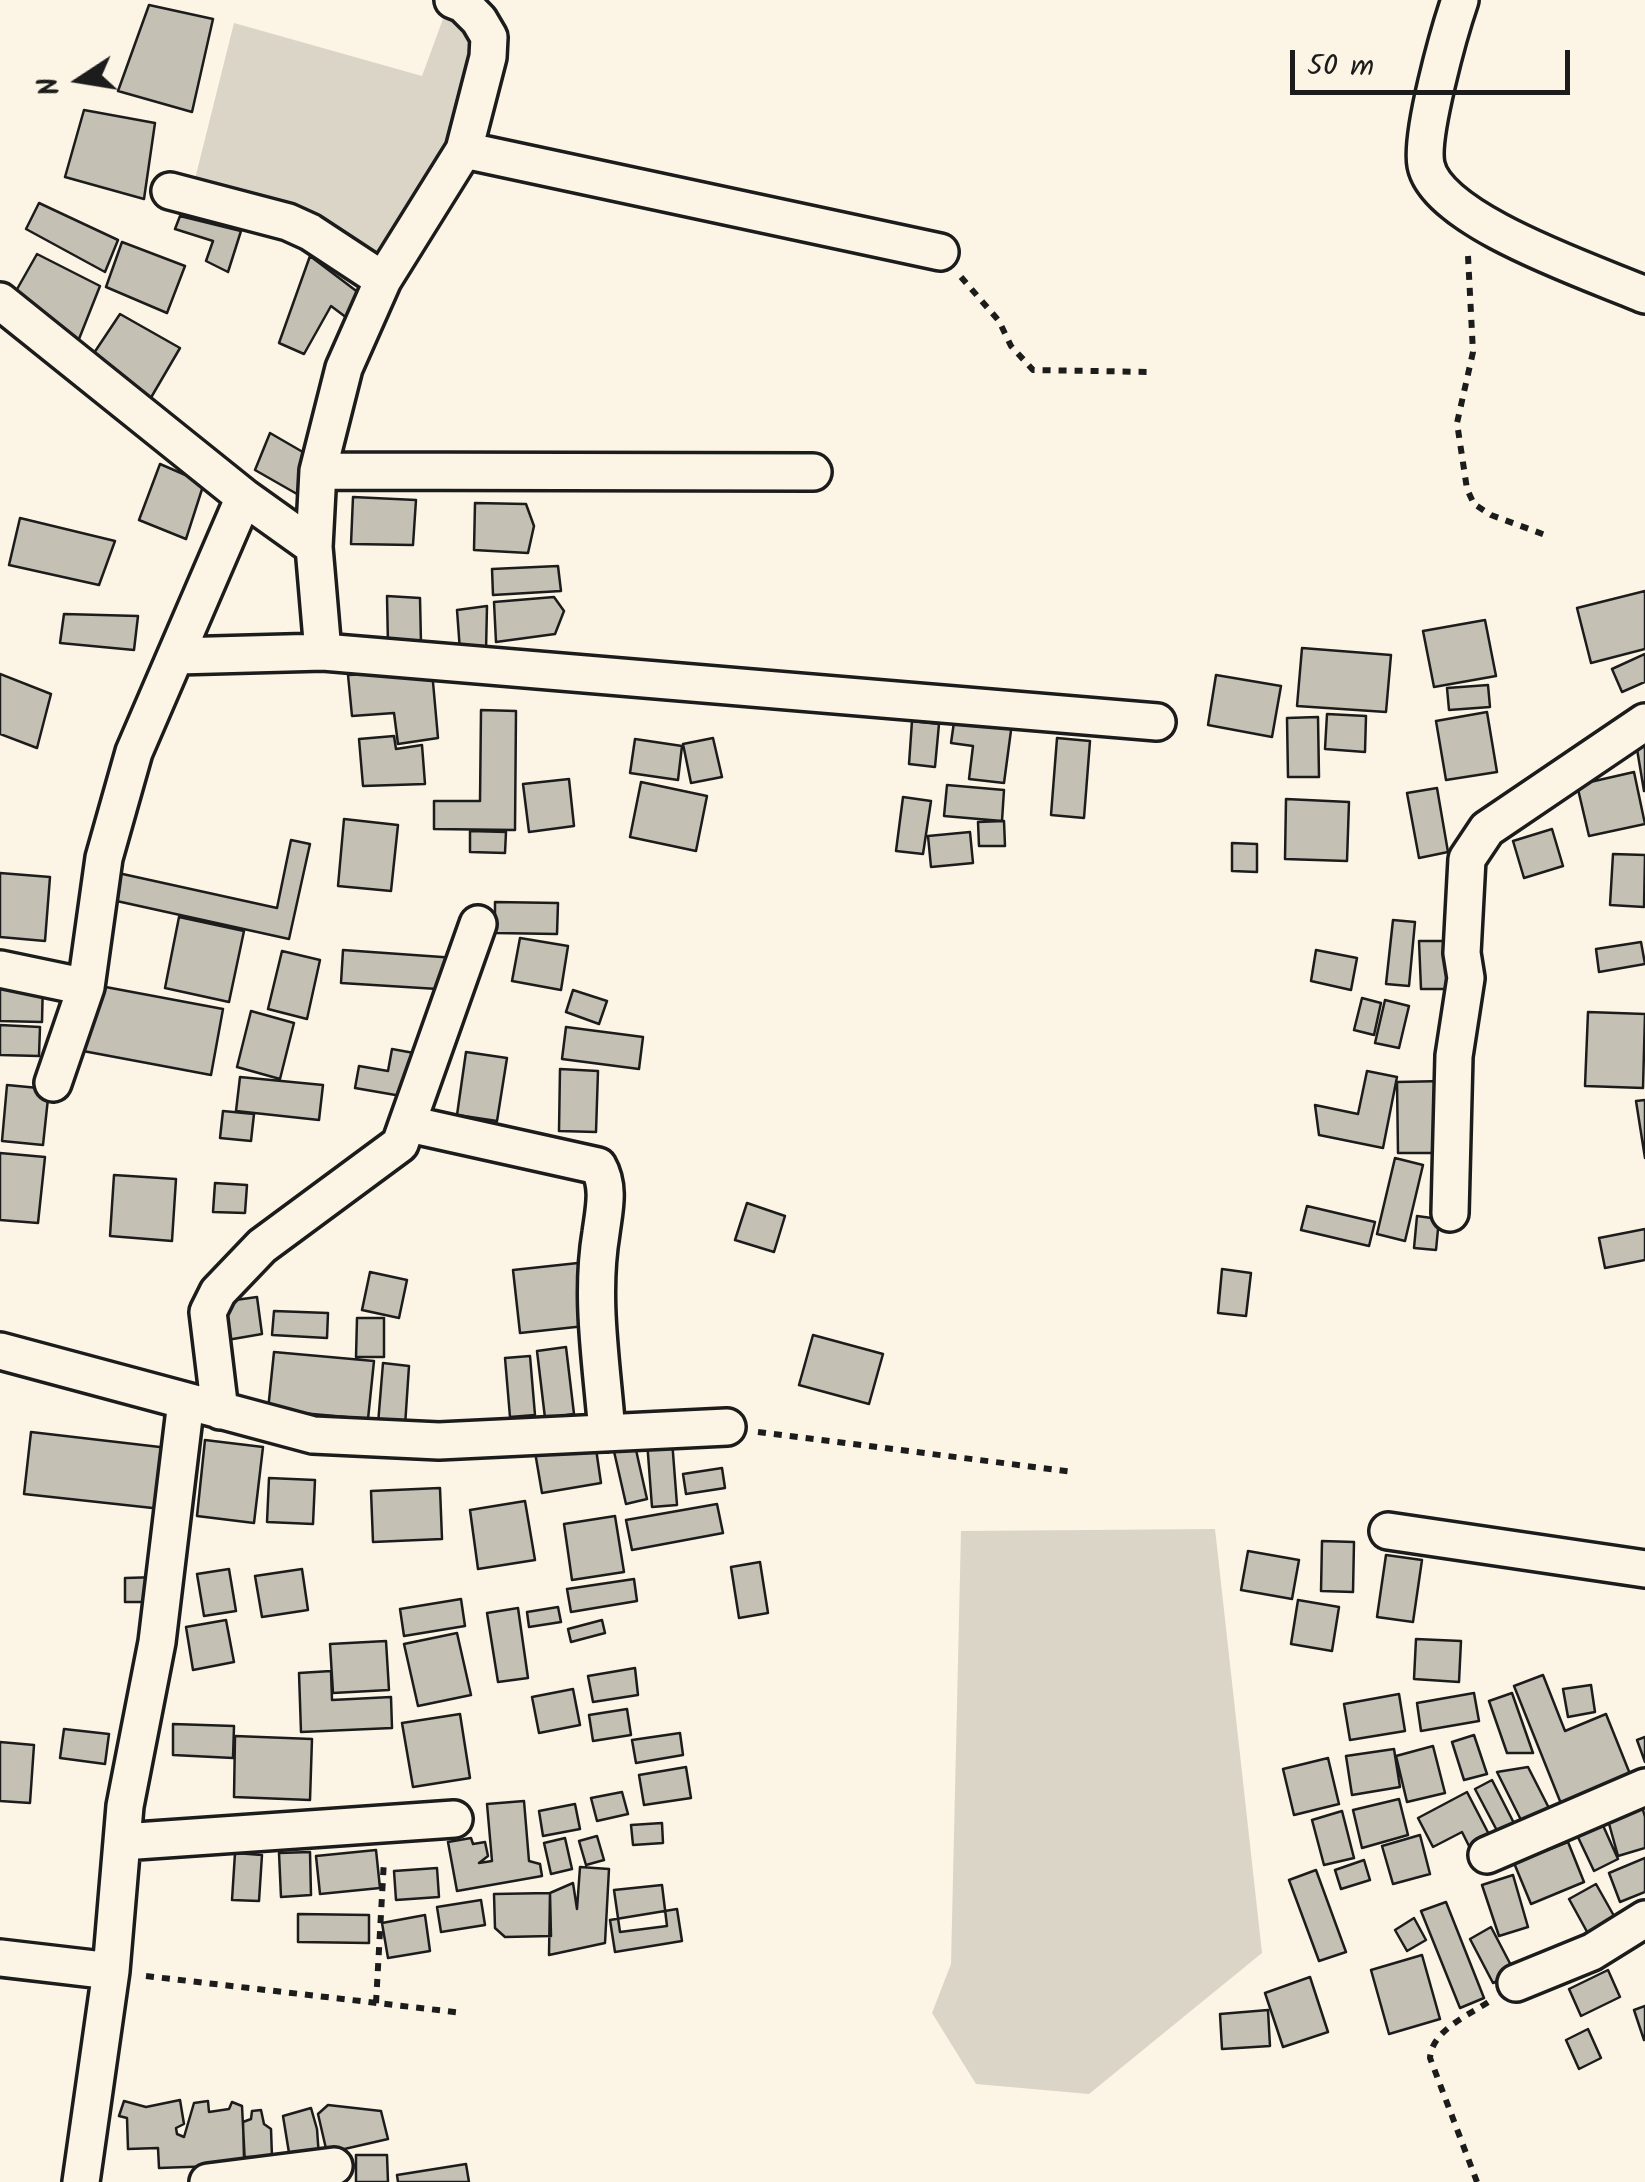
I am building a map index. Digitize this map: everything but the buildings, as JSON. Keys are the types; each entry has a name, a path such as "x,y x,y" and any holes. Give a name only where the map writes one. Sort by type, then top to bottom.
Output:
{"street":[{"path":"324,652 314,547 318,472 344,368 383,280 464,150 488,57 489,36 471,12 453,0"},
{"path":"1460,0 1425,142 1426,169 1450,202 1484,226 1645,295"},
{"path":"464,150 940,252"},
{"path":"170,190 288,222 383,280"},
{"path":"0,301 244,498 314,547"},
{"path":"318,472 812,472"},
{"path":"53,1082 86,986 109,840 134,752 244,498"},
{"path":"177,656 324,652 1157,722"},
{"path":"1450,1212 1454,1056 1466,978 1462,953 1468,859 1488,829 1645,722"},
{"path":"220,1410 208,1312 218,1292 262,1246 400,1144 478,924"},
{"path":"0,969 86,986"},
{"path":"409,1124 598,1166 605,1178 605,1208 594,1276 607,1433"},
{"path":"0,1351 312,1435 439,1441 727,1427"},
{"path":"81,2182 111,1971 125,1806 157,1642 186,1401"},
{"path":"1388,1530 1645,1569"},
{"path":"1487,1855 1645,1787"},
{"path":"122,1842 386,1826 454,1818"},
{"path":"1516,1983 1592,1952 1645,1919"},
{"path":"0,1958 111,1971"},
{"path":"208,2182 334,2166"}],"path":[{"path":"1469,215 1472,352 1457,423 1467,489 1474,504 1492,515 1548,536"},
{"path":"940,252 999,321 1011,346 1033,370 1153,372"},
{"path":"727,1427 1074,1472"},
{"path":"376,2003 386,1826"},
{"path":"111,1971 462,2014"},
{"path":"1477,2182 1430,2058 1431,2048 1441,2034 1516,1983"}],"shaded area":[{"path":"447,8 475,40 457,142 379,266 203,188 195,179 234,23 422,76"},
{"path":"1215,1529 1262,1953 1089,2094 976,2084 932,2013 951,1964 961,1531"}]}
